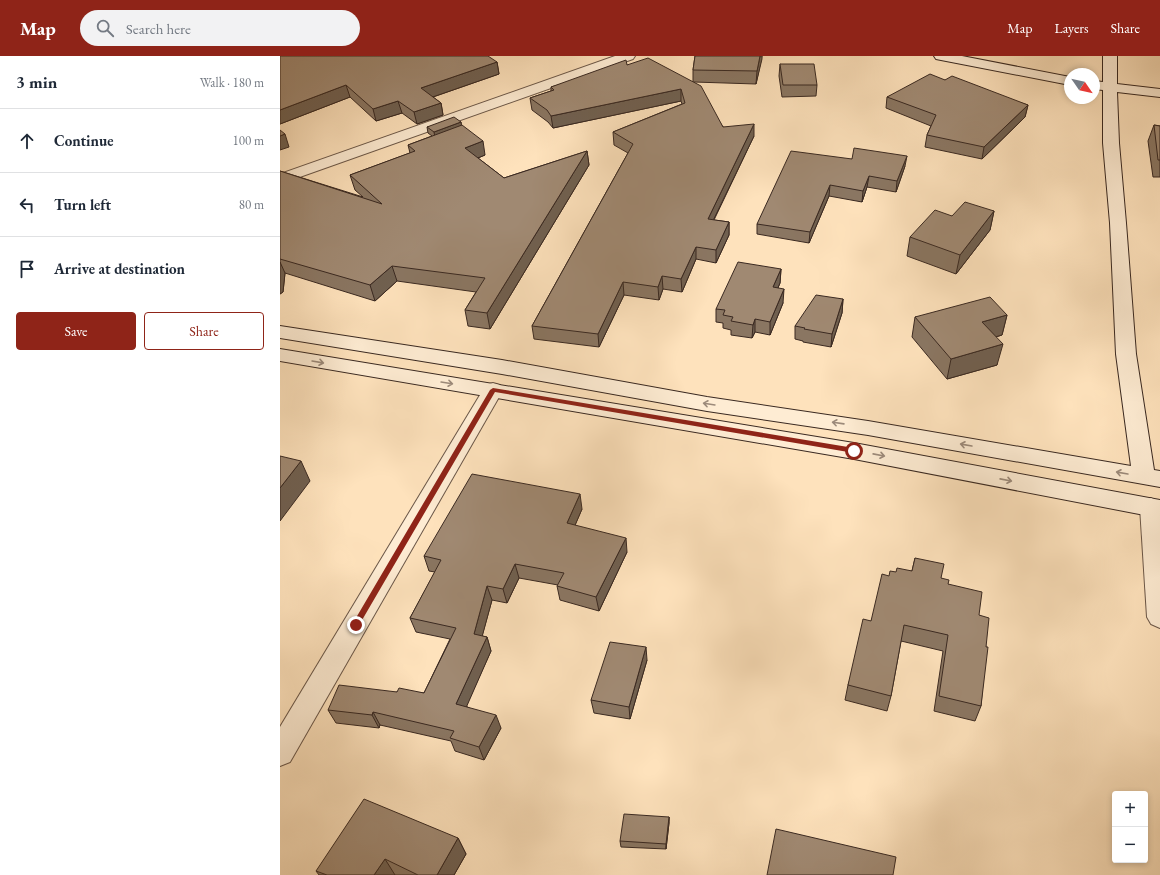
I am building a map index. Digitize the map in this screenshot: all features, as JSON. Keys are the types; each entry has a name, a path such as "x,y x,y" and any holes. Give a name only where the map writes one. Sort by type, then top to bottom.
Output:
{"street":[{"path":"280,179 628,56"},
{"path":"941,56 1064,80"},
{"path":"280,332 502,367 707,404 868,428 1152,478 1126,354 1118,223 1111,144 1102,87 1110,56"},
{"path":"1102,87 1160,93"},
{"path":"280,355 854,451 1156,508 1160,617"},
{"path":"280,753 493,390"}],"building":[{"path":"280,56 488,56 497,62 421,88 441,103 414,112 398,101 373,109 346,85 280,110"},
{"path":"695,56 760,56 757,71 693,70"},
{"path":"648,58 701,86 723,127 754,124 708,219 729,222 716,250 696,247 681,279 662,276 658,287 623,282 598,334 532,326 633,144 613,132 685,103 681,89 551,116 547,110 530,98 554,90 551,87 626,60 627,65"},
{"path":"780,64 814,64 817,85 783,85"},
{"path":"930,74 945,80 952,76 1028,105 984,147 927,135 936,115 887,97"},
{"path":"454,117 461,122 434,132 427,127"},
{"path":"462,125 483,141 465,148 504,178 587,151 487,313 465,310 485,278 392,266 370,285 280,259 280,171 382,204 350,175 415,151 408,145"},
{"path":"1154,125 1160,126 1160,160 1158,160"},
{"path":"280,130 285,134 280,136"},
{"path":"854,148 907,156 897,181 869,176 863,191 830,185 810,232 757,224 791,151 852,159"},
{"path":"965,202 994,211 960,255 910,237 935,210 952,216"},
{"path":"738,262 781,269 773,287 784,289 770,322 755,319 753,325 731,321 733,317 723,315 725,310 716,309"},
{"path":"816,295 843,299 832,334 795,326"},
{"path":"990,297 1007,315 982,322 1003,344 951,359 915,317"},
{"path":"280,456 301,461 280,488"},
{"path":"472,474 580,494 567,523 626,538 596,597 557,586 564,573 515,564 503,589 487,586 474,634 487,637 456,704 496,715 479,747 450,738 454,731 373,712 372,715 328,710 339,685 397,692 399,688 424,693 456,628 410,618 441,560 424,556"},
{"path":"915,558 944,564 941,578 949,580 948,584 982,592 979,615 989,618 986,647 988,647 981,706 939,696 948,635 904,625 891,696 848,685 863,619 871,621 882,574 889,576 890,571 896,572 897,568 912,571"},
{"path":"610,642 646,647 629,707 591,700"},
{"path":"364,799 458,838 437,875 418,875 385,859 374,875 327,875 316,871"},
{"path":"624,814 669,817 666,844 620,841"},
{"path":"776,829 896,857 893,875 767,875"}],"route":[{"path":"356,625 493,390 854,451"}]}
